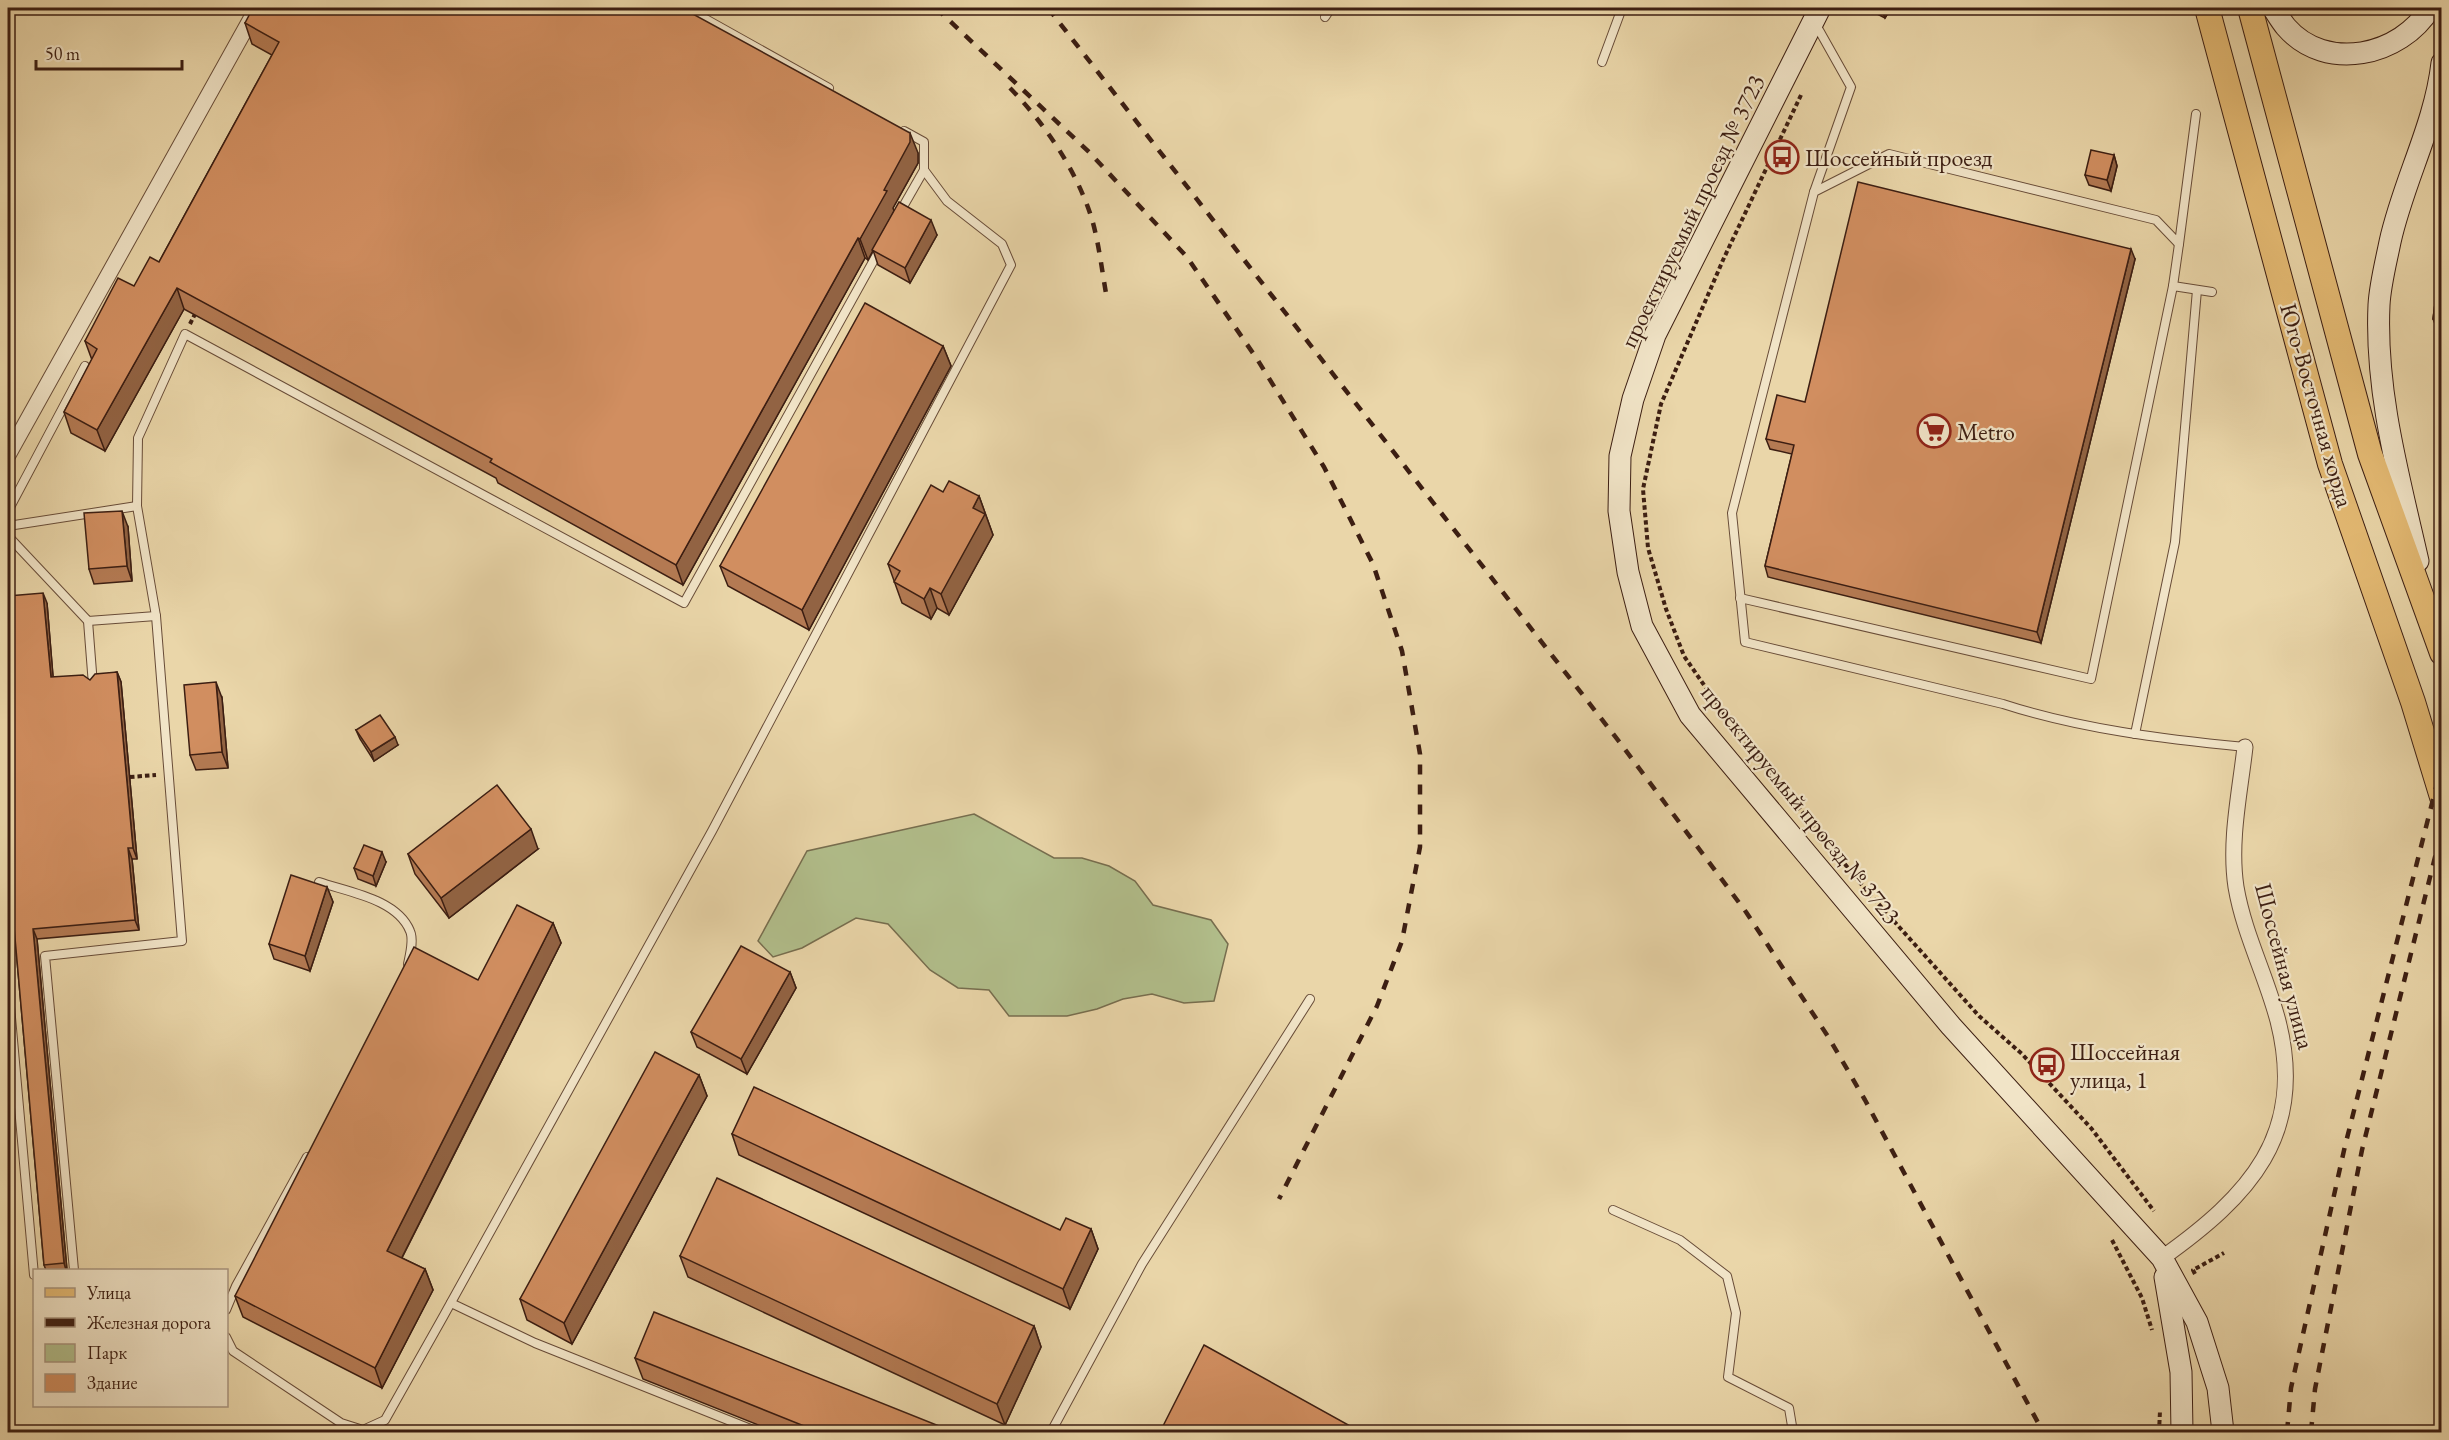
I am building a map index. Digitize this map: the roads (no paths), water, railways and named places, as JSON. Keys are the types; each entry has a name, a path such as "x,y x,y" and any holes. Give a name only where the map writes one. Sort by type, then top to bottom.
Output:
{"main road":[{"name":"Юго-Восточная хорда","path":"2207,8 2330,464 2413,702 2442,797"},
{"name":"Юго-Восточная хорда","path":"2250,8 2370,454 2442,653"},
{"path":"2273,8 2286,27 2312,46 2327,51 2358,54 2389,46 2403,38 2415,28 2430,8"},
{"name":"проектируемый проезд № 3723","path":"1817,14 1655,335 1633,399 1620,456 1619,511 1628,572 1642,626 1690,715 1951,1026 2163,1258"},
{"path":"2430,617 2392,444 2380,371 2379,303 2391,240 2426,134 2442,63"},
{"path":"2163,1258 2181,1372 2181,1432"},
{"path":"2163,1258 2197,1322 2218,1388 2223,1432"}],"street":[{"path":"8,455 257,8"},
{"name":"Шоссейная улица","path":"2163,1258 2208,1226 2252,1180 2278,1130 2287,1079 2278,1021 2245,929 2236,885 2233,852 2244,747"}],"lane":[{"path":"686,8 841,95"},
{"path":"1325,17 1331,8"},
{"path":"1602,62 1622,8"},
{"path":"1817,14 1851,87 1814,192 1732,513 1745,642 2003,704 2033,714 2135,734 2244,747"},
{"path":"1740,598 2091,679 2173,286 2196,114"},
{"path":"893,124 924,142 924,170 895,221"},
{"path":"1814,192 1889,154 2156,220 2178,244"},
{"path":"228,1341 233,1351 341,1423 363,1430 385,1420 712,831 1000,291 1011,265 1002,244 947,201 924,170"},
{"path":"74,1269 45,956 182,941 156,616 136,506 138,438 185,334 684,603 884,242"},
{"path":"2173,286 2212,291"},
{"path":"2135,734 2175,542 2197,290"},
{"path":"8,511 86,366"},
{"path":"8,526 136,506"},
{"path":"8,536 88,621 93,685"},
{"path":"88,621 156,616"},
{"path":"319,882 382,904 401,917 411,932 406,975"},
{"path":"8,984 33,1269"},
{"path":"1051,1432 1142,1264 1310,999"},
{"path":"228,1305 236,1286 311,1150"},
{"path":"1613,1210 1680,1240 1727,1276 1736,1313 1728,1377 1789,1408 1793,1432"},
{"path":"451,1303 535,1343 758,1432"}],"railway":[{"path":"936,8 1089,152 1187,257 1257,359 1324,467 1373,564 1402,651 1420,754 1420,847 1402,941 1377,1006 1279,1199"},
{"path":"1048,8 1621,744 1746,912 1829,1038 1865,1100 2043,1432"},
{"path":"1010,88 1047,132 1077,181 1094,226 1107,299"},
{"path":"2287,1432 2291,1388 2345,1146 2442,764"},
{"path":"2311,1432 2315,1389 2362,1150 2442,829"}],"place":[{"name":"Шоссейный проезд","path":"1782,157"},
{"name":"Metro","path":"1934,431"},
{"name":"Шоссейная улица, 1","path":"2047,1065"}]}
